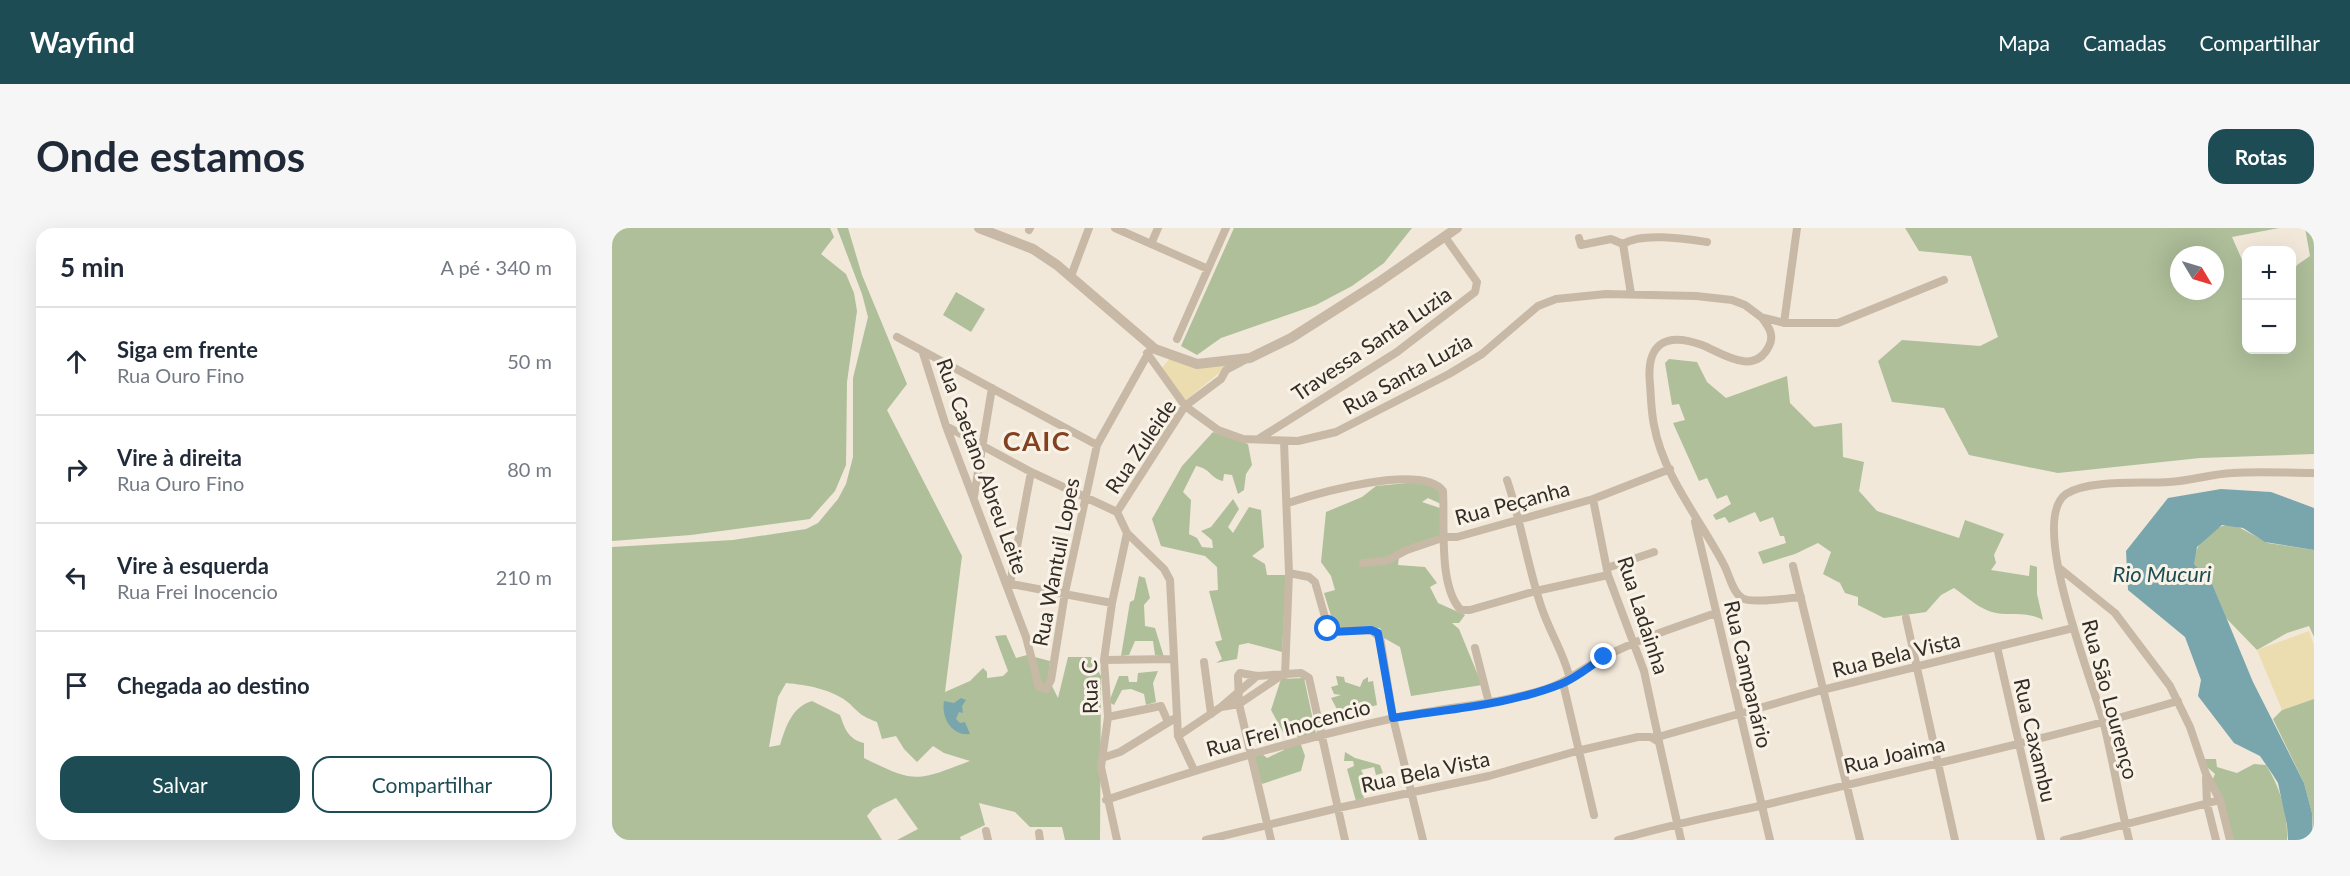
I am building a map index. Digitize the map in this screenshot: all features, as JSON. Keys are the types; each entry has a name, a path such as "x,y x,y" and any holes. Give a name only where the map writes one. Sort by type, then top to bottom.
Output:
{"street":[{"path":"979,228 1032,249 1071,276 1151,351 1197,364 1250,358 1301,332 1380,282 1457,228"},
{"path":"1071,276 1089,228"},
{"path":"1115,228 1208,269"},
{"path":"1151,244 1158,228"},
{"path":"1177,339 1226,228"},
{"path":"1784,323 1797,228"},
{"name":"Travessa Santa Luzia","path":"1260,439 1397,352 1475,292 1477,282 1445,237"},
{"path":"1579,238 1581,245 1611,239 1623,244"},
{"path":"1623,244 1629,240 1665,238 1707,242"},
{"path":"1623,244 1631,294"},
{"name":"Rua Santa Luzia","path":"1151,351 1185,406 1218,430 1244,439 1284,442 1318,438 1336,432 1449,374 1482,354 1538,306 1556,299 1579,295 1631,294 1732,300 1745,305 1761,317 1784,323 1843,322 1944,280"},
{"name":"Rua Campanário","path":"1761,317 1770,329 1772,342 1767,351 1747,362 1736,361 1701,345 1672,340 1661,342 1653,350 1649,370 1654,425 1670,469 1694,516 1724,563 1737,592 1751,602 1801,597"},
{"path":"897,337 1097,445"},
{"name":"Rua Wantuil Lopes","path":"1046,689 1051,680 1065,592 1097,445 1151,351"},
{"name":"Rua Caetano Abreu Leite","path":"923,353 946,426 1008,583 1026,637 1039,687 1046,689"},
{"name":"Rua Zuleide","path":"1117,512 1185,406 1221,379 1226,370 1250,358"},
{"path":"974,496 992,388"},
{"path":"946,426 1031,472 1117,512 1126,533 1168,574 1178,736 1194,770"},
{"path":"1284,442 1289,573 1284,675"},
{"name":"Rua Peçanha","path":"1363,563 1386,561 1407,550 1445,537 1457,537 1593,499 1670,469"},
{"path":"1031,472 1008,583 1065,592 1112,603"},
{"name":"Rua São Lourenço","path":"2128,840 2104,723 2073,628 2058,567 2052,527 2057,503 2069,492 2093,485 2172,482 2232,473 2314,473"},
{"path":"1288,503 1327,491 1414,478 1425,480 1443,491 1442,517 1448,590 1461,610 1500,603 1608,572 1654,552"},
{"path":"1507,480 1520,520 1536,591 1555,644 1565,659 1577,751 1594,816"},
{"name":"Rua Ladainha","path":"1593,499 1608,572 1650,691 1656,739 1681,840"},
{"name":"Rua Campanário","path":"1694,516 1770,840"},
{"name":"Rua C","path":"1117,840 1101,774 1108,717 1104,660 1112,603 1126,533"},
{"path":"1793,566 1860,840"},
{"path":"2058,567 2115,613 2178,701 2190,727 2206,774 2220,800 2230,840"},
{"path":"1289,573 1309,577 1315,582 1329,631 1371,630 1378,633 1409,792 1423,840"},
{"name":"Rua Frei Inocencio","path":"1106,800 1194,770 1320,735 1393,718 1489,703 1567,681 1604,657 1633,643 1716,613"},
{"path":"1906,618 1915,669 1955,840"},
{"name":"Rua Bela Vista","path":"1206,840 1338,808 1489,776 1577,751 1656,739 1822,690 1915,669 2073,628"},
{"name":"Rua Caxambu","path":"1997,647 2041,840"},
{"path":"1475,648 1489,703"},
{"path":"1104,660 1172,658"},
{"path":"1204,662 1211,714"},
{"path":"1271,840 1239,704 1238,675 1301,673 1309,678 1345,840"},
{"path":"1221,707 1239,704 1284,675"},
{"path":"1178,736 1221,707 1257,676"},
{"name":"Rua Joaima","path":"1618,840 1677,822 1761,805 2104,723 2178,701"},
{"path":"1108,717 1161,706 1168,722"},
{"path":"1102,758 1120,753 1177,717"},
{"path":"2206,774 2207,804 2216,840"},
{"path":"2064,840 2220,800"}],"green space":[{"path":"612,228 830,228 834,237 821,254 846,274 854,293 857,311 847,382 846,465 835,491 810,519 691,535 612,541"},
{"path":"837,228 848,228 862,275 907,384 887,410 962,556 945,692 970,681 983,668 987,672 987,678 1003,676 1008,671 995,636 1006,635 1016,658 1027,655 1050,661 1048,678 1058,698 1068,657 1091,657 1101,676 1100,840 1065,840 1062,827 1030,827 1015,812 979,803 985,825 960,837 961,840 897,840 918,829 896,798 873,809 867,816 882,840 612,840 612,547 733,540 806,529 818,523 838,499 846,484 853,457 853,378 868,317 862,294","holes":["786,683 820,689 843,699 862,715 877,722 882,739 896,736 904,749 917,762 933,746 944,753 970,761 927,776 906,776 895,772 864,758 864,743 851,736 840,715 812,701 795,713 787,724 780,745 769,747 778,697"]},
{"path":"1234,228 1412,228 1384,263 1352,286 1316,305 1221,338 1197,355 1181,346"},
{"path":"1905,228 2279,228 2232,237 2242,260 2242,354 2296,354 2296,267 2310,256 2305,228 2314,228 2314,454 2200,458 2058,473 1969,455 1944,408 1892,402 1878,361 1902,340 1980,346 1998,337 1971,256 1919,251"},
{"path":"956,292 985,309 971,332 943,315"},
{"path":"1669,359 1697,362 1707,382 1726,398 1787,376 1790,403 1814,427 1842,423 1843,457 1864,462 1859,491 1877,511 1959,538 1965,520 2004,534 1994,555 1996,563 1991,570 2029,576 2030,565 2037,567 2037,594 2043,620 2020,614 1990,611 1954,588 1941,595 1926,612 1884,618 1858,605 1858,597 1845,593 1840,583 1823,574 1831,552 1818,543 1795,554 1763,564 1758,552 1786,543 1784,536 1780,536 1773,517 1760,522 1755,512 1729,523 1725,517 1716,520 1713,515 1731,504 1727,495 1717,499 1707,478 1699,481 1673,423 1685,420 1679,404 1672,405 1665,363"},
{"path":"1213,432 1248,444 1252,465 1246,474 1244,490 1238,494 1232,475 1224,474 1223,481 1196,466 1183,492 1191,500 1189,534 1197,538 1202,547 1213,548 1212,540 1201,531 1211,527 1233,499 1239,509 1228,527 1233,533 1249,507 1261,510 1264,547 1252,556 1265,564 1267,575 1286,575 1282,652 1248,643 1239,645 1237,659 1216,663 1222,659 1215,642 1222,640 1209,591 1218,590 1217,567 1205,556 1161,546 1152,519 1182,466"},
{"path":"1418,482 1434,487 1441,493 1441,504 1428,498 1422,502 1440,508 1443,536 1399,557 1398,565 1425,567 1437,583 1430,587 1438,603 1465,615 1459,623 1452,623 1459,629 1482,685 1411,696 1400,647 1384,638 1380,628 1335,629 1324,593 1335,590 1331,576 1321,562 1326,512 1362,497 1376,486"},
{"path":"2233,524 2268,543 2314,550 2314,637 2309,626 2287,633 2257,650 2226,618 2211,581 2194,564 2197,549 2206,536 2218,528"},
{"path":"1139,576 1145,578 1150,598 1144,605 1145,626 1155,628 1164,657 1155,655 1153,641 1135,641 1129,655 1121,656 1130,602 1134,600"},
{"path":"1158,671 1153,683 1156,702 1146,705 1144,694 1131,689 1122,690 1114,705 1109,702 1119,676 1128,676 1129,682 1137,682 1138,673"},
{"path":"1336,676 1344,677 1345,682 1360,687 1363,680 1368,677 1368,682 1373,681 1377,705 1340,715 1331,698 1341,695 1334,694 1331,687 1338,685"},
{"path":"1304,678 1316,734 1302,738 1283,732 1271,710 1281,679"},
{"path":"2314,697 2314,840 2312,813 2304,783 2273,719 2282,710"},
{"path":"1300,742 1305,756 1301,771 1262,784 1251,757 1262,754 1267,758 1284,750 1283,747"},
{"path":"1345,752 1355,758 1380,765 1383,773 1376,775 1374,767 1361,770 1364,776 1360,782 1364,798 1356,801 1347,769 1354,766 1353,761 1344,761"},
{"path":"2205,759 2216,759 2217,767 2237,773 2254,764 2266,765 2282,801 2287,840 2233,840 2212,781 2215,774 2206,766"}],"sand":[{"path":"1171,357 1230,364 1185,401 1161,369"},
{"path":"2309,631 2314,645 2314,699 2282,710 2257,650"}],"water":[{"name":"Rio Mucuri","path":"2221,489 2271,492 2314,508 2314,550 2265,542 2243,528 2222,525 2197,547 2194,564 2211,581 2253,682 2304,783 2312,813 2313,840 2288,840 2278,783 2260,756 2234,743 2198,696 2201,680 2185,637 2128,590 2126,551 2168,498"},
{"path":"961,698 966,700 962,706 963,713 959,712 956,719 960,723 965,722 970,734 953,729 944,714 944,701 954,703"}],"district":[{"name":"CAIC","path":"1037,440"}],"route":[{"path":"1328,629 1332,632 1371,630 1378,633 1393,718 1489,703 1545,689 1563,683 1604,657"}]}
